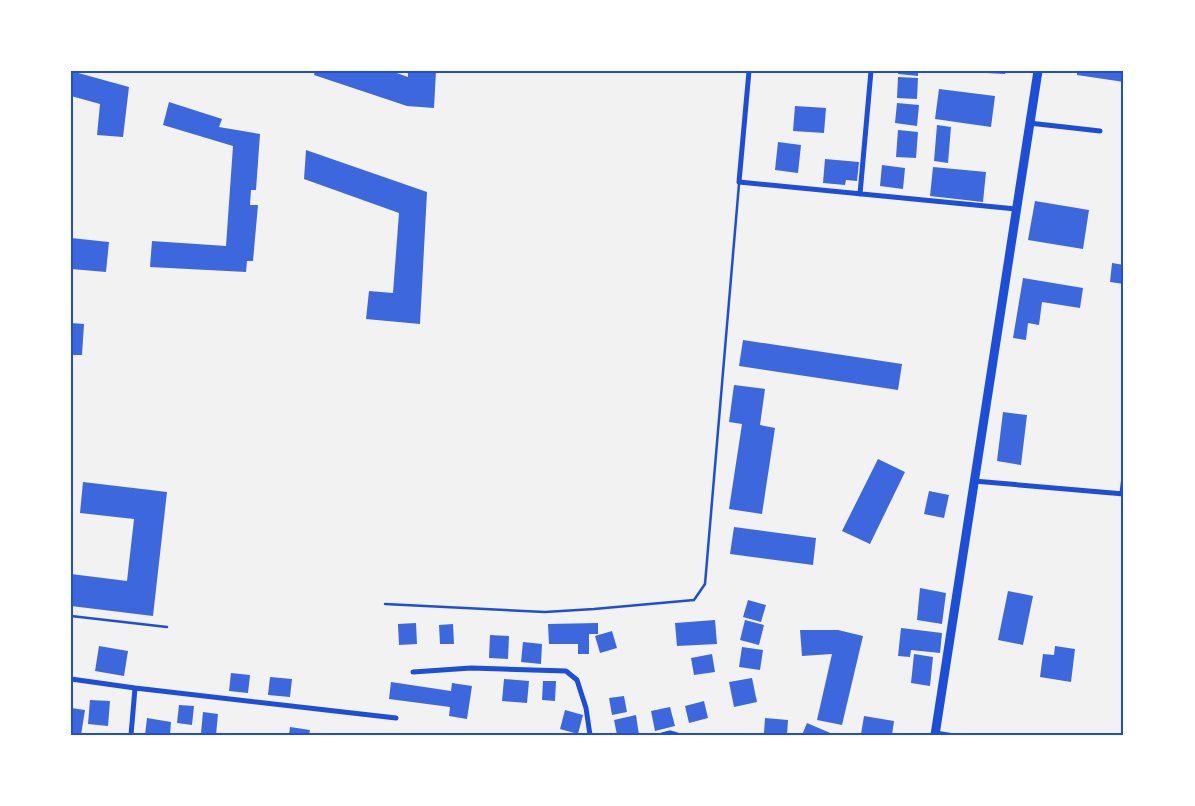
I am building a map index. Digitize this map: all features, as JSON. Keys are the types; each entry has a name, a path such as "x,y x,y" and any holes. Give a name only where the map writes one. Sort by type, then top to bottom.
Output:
{"main road":[{"path":"936,733 1038,71"}],"street":[{"path":"749,71 739,182 1016,209"},
{"path":"860,194 871,71"},
{"path":"1029,122 1100,131"},
{"path":"974,481 1123,493 1124,476"},
{"path":"413,672 471,668 566,671 577,680 586,708 590,735"},
{"path":"71,679 396,718"},
{"path":"132,735 135,688"},
{"path":"662,735 670,733 677,735"}],"lane":[{"path":"385,604 545,612 694,600 705,584 739,182"},
{"path":"71,616 167,627"},
{"path":"936,733 956,735"}],"building":[{"path":"71,71 129,87 123,137 97,135 100,104 71,96"},
{"path":"315,71 391,71 408,77 408,71 436,71 434,108 407,106 314,75"},
{"path":"898,71 918,71 918,76 898,74"},
{"path":"986,71 1006,71 1005,74 986,73"},
{"path":"1077,71 1124,71 1124,82 1077,75"},
{"path":"898,77 918,78 917,99 897,98"},
{"path":"939,89 995,96 991,127 935,119"},
{"path":"169,102 222,119 219,127 260,134 256,190 251,190 250,205 258,205 253,261 247,261 246,272 150,267 152,241 226,246 233,146 163,125"},
{"path":"897,103 919,105 917,126 895,123"},
{"path":"795,106 826,108 824,133 793,131"},
{"path":"937,125 951,127 948,163 934,161"},
{"path":"898,130 918,132 916,158 896,157"},
{"path":"778,142 801,145 798,173 775,170"},
{"path":"306,150 427,192 420,324 366,319 369,291 393,293 399,213 304,179"},
{"path":"825,159 859,162 857,181 846,180 845,185 823,183"},
{"path":"882,165 905,168 903,189 880,186"},
{"path":"933,167 986,172 983,202 930,196"},
{"path":"1035,201 1089,210 1083,249 1028,240"},
{"path":"71,238 109,242 106,272 71,269"},
{"path":"1112,263 1124,265 1124,284 1110,282"},
{"path":"1023,278 1083,288 1080,308 1042,302 1039,325 1028,323 1026,340 1013,338"},
{"path":"71,323 84,324 82,355 71,355"},
{"path":"743,340 902,364 898,390 739,366"},
{"path":"734,385 765,389 760,425 775,428 762,514 729,509 742,424 729,422"},
{"path":"1003,412 1027,415 1021,465 997,461"},
{"path":"878,459 905,472 870,544 842,531"},
{"path":"83,482 167,492 153,616 71,606 71,574 127,581 134,519 80,513"},
{"path":"929,491 949,495 944,518 924,514"},
{"path":"734,527 816,538 813,565 730,554"},
{"path":"920,588 946,593 942,624 917,620"},
{"path":"1008,591 1033,596 1023,645 998,640"},
{"path":"748,600 766,605 761,622 743,617"},
{"path":"715,620 717,644 677,646 675,623"},
{"path":"745,620 764,625 759,645 740,640"},
{"path":"416,623 417,644 399,645 398,624"},
{"path":"598,623 598,634 589,634 589,654 578,654 578,644 549,644 548,624"},
{"path":"453,624 454,644 440,644 439,625"},
{"path":"901,628 942,633 940,653 911,650 910,657 898,656"},
{"path":"800,630 838,630 863,636 842,725 817,720 832,654 802,656"},
{"path":"612,631 617,648 600,653 595,636"},
{"path":"490,635 509,636 508,659 489,658"},
{"path":"523,642 542,644 541,664 521,662"},
{"path":"99,646 128,651 124,676 95,671"},
{"path":"1055,646 1075,649 1071,682 1040,677 1043,654 1054,655"},
{"path":"742,647 763,650 760,670 739,667"},
{"path":"712,654 715,672 694,675 691,658"},
{"path":"914,654 933,657 930,686 911,683"},
{"path":"231,673 250,675 248,693 229,691"},
{"path":"270,677 292,679 290,697 268,695"},
{"path":"752,678 757,702 734,707 729,682"},
{"path":"504,679 529,681 527,703 502,701"},
{"path":"543,681 556,681 555,701 542,700"},
{"path":"391,682 451,691 452,683 472,686 467,719 449,716 450,707 389,699"},
{"path":"624,696 627,712 612,715 609,698"},
{"path":"90,700 110,701 108,726 88,724"},
{"path":"704,701 708,718 689,723 685,706"},
{"path":"179,705 194,706 192,725 177,723"},
{"path":"670,707 675,726 655,731 651,711"},
{"path":"71,708 85,710 81,735 71,734"},
{"path":"565,710 583,715 578,734 560,729"},
{"path":"203,712 218,714 216,735 201,733"},
{"path":"636,715 639,735 617,735 614,720"},
{"path":"864,716 894,721 892,735 861,734"},
{"path":"147,718 171,722 170,735 145,735"},
{"path":"765,718 788,720 787,735 764,733"},
{"path":"807,723 835,735 802,735"},
{"path":"290,727 310,730 309,735 289,735"}]}
